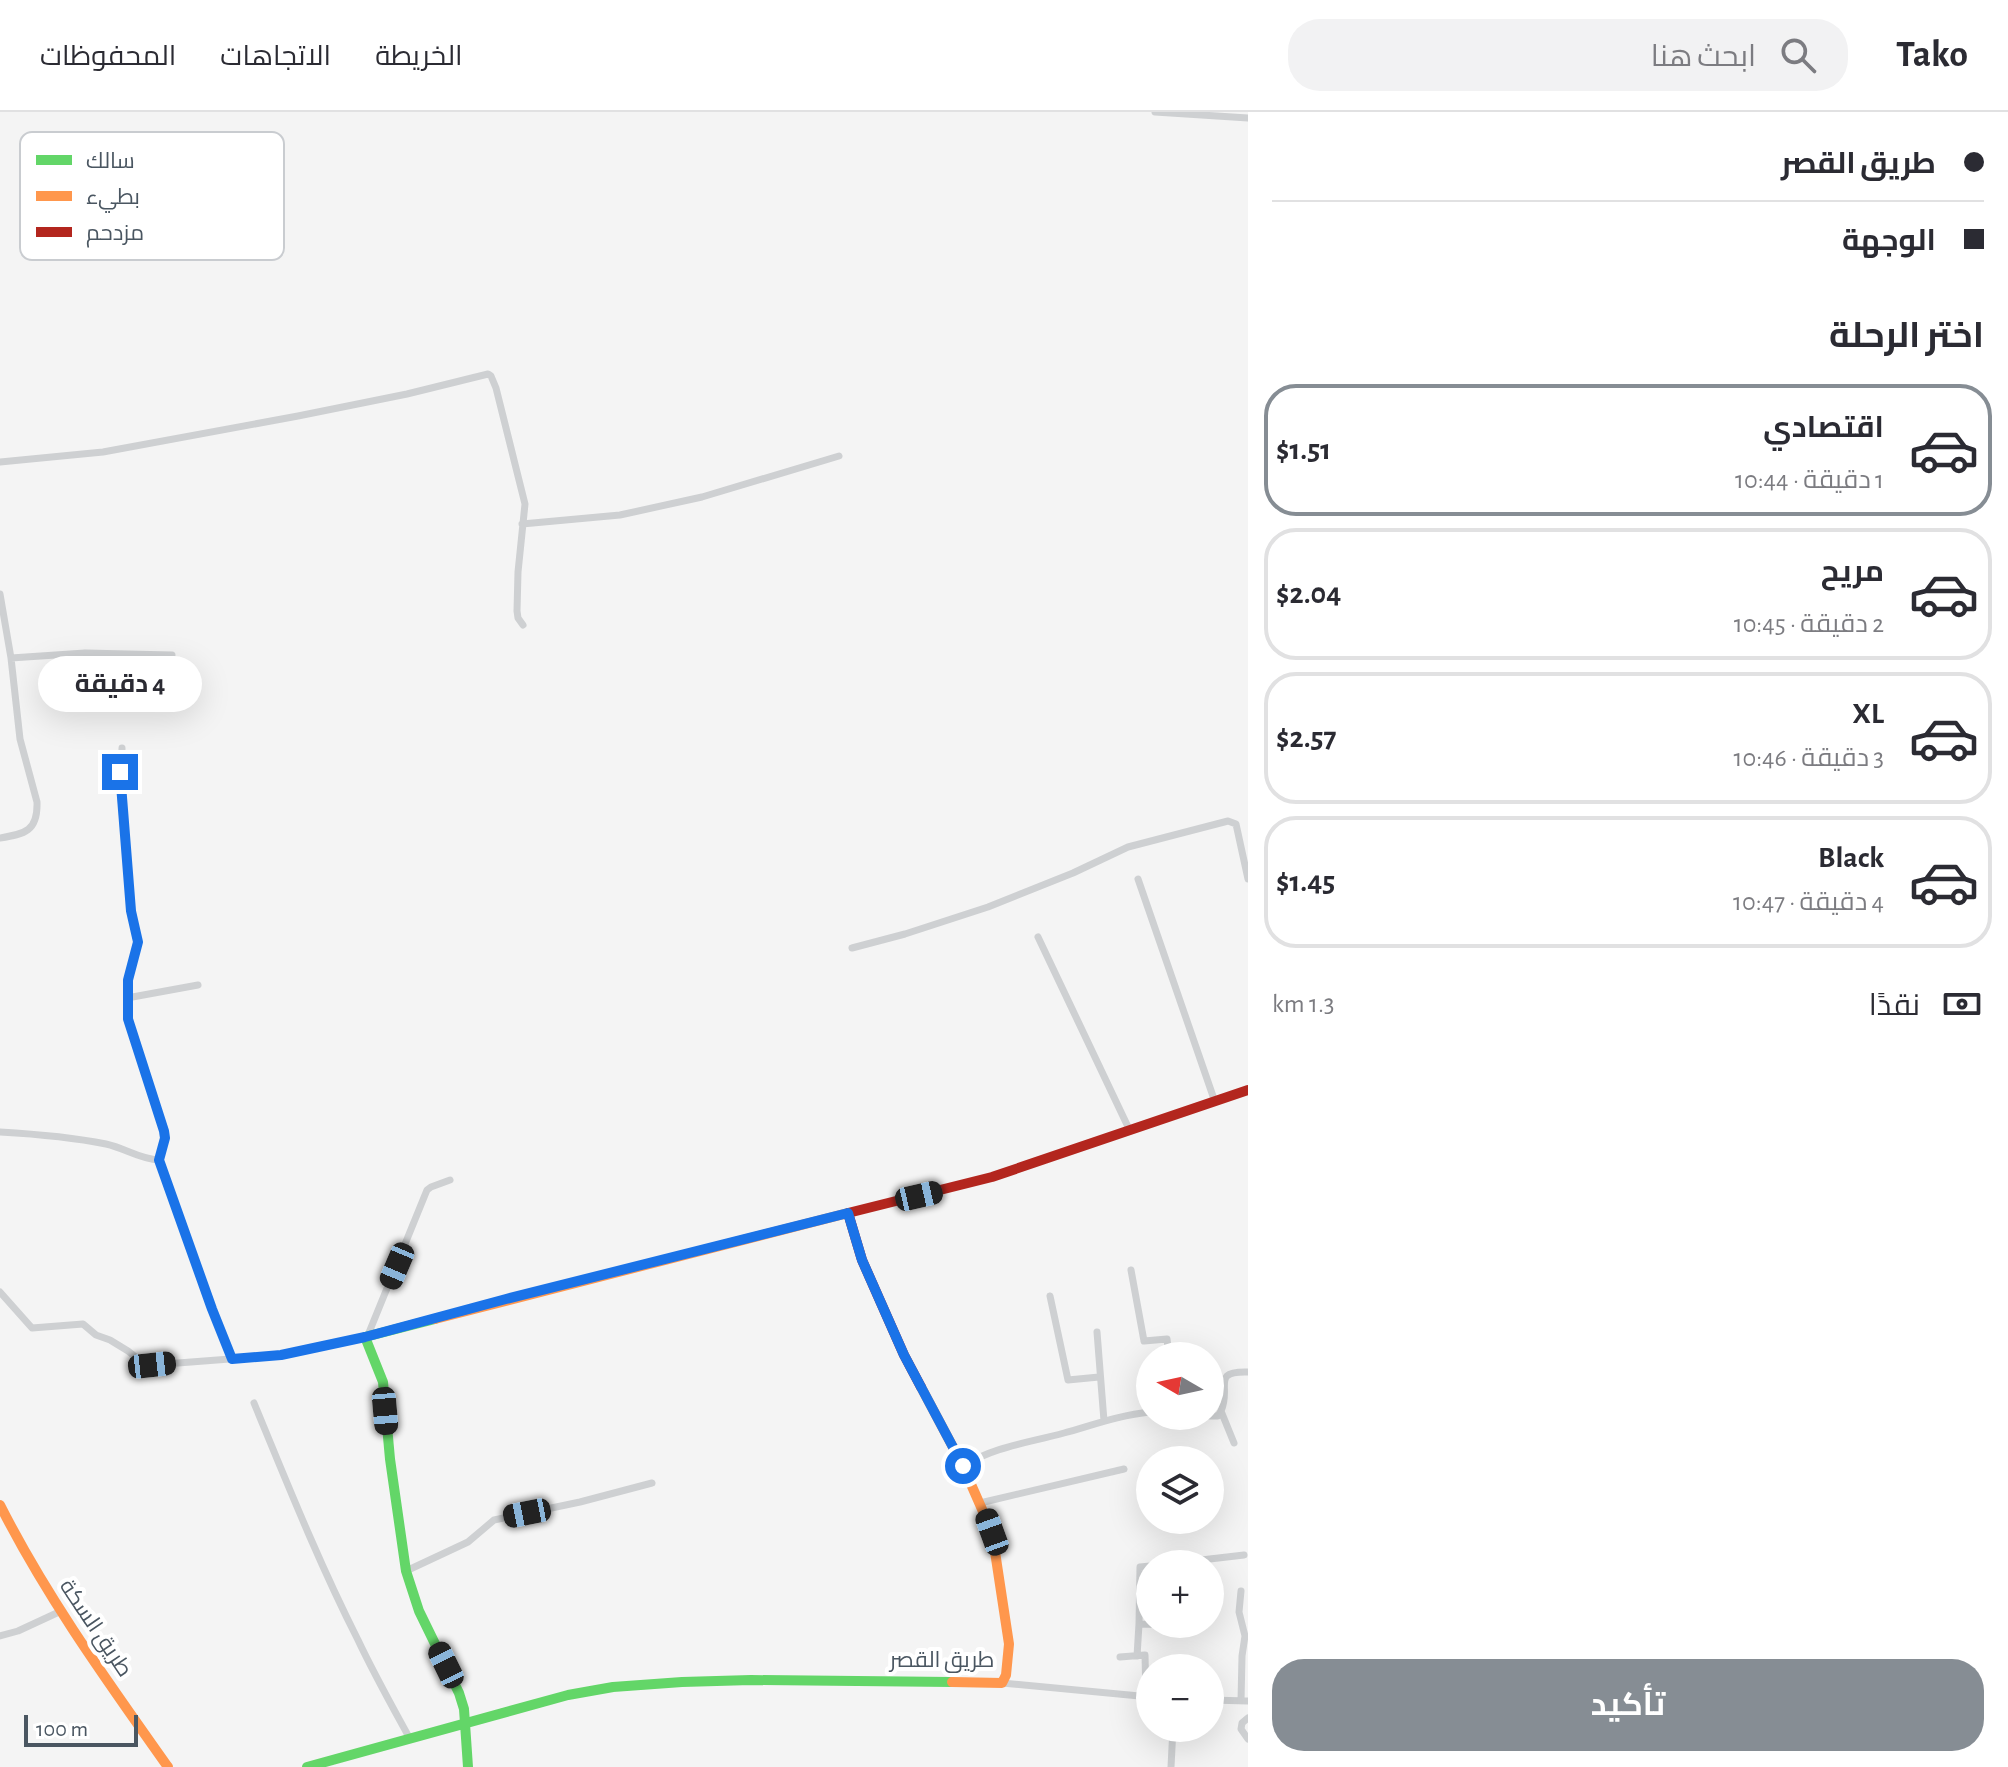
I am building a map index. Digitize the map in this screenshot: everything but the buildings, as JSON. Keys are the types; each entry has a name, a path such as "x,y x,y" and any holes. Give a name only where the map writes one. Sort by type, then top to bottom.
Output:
{"street":[{"path":"1155,112 1248,118"},
{"path":"0,462 103,452 329,409 488,374 496,388 525,504 517,611 523,625"},
{"path":"522,524 620,515 702,497 839,456"},
{"path":"0,594 20,739 37,802 33,824 24,833 0,838"},
{"path":"11,658 85,653 172,655"},
{"path":"122,748 121,798 131,911 138,942 128,980 131,1029 164,1131 159,1160 232,1359"},
{"path":"852,948 988,907 1128,847 1228,821 1236,824 1248,879"},
{"path":"1138,879 1215,1102"},
{"path":"1038,937 1130,1131"},
{"path":"127,998 198,985"},
{"path":"0,1292 32,1328 83,1324 147,1365 281,1355 992,1177 1248,1090"},
{"path":"0,1132 106,1145 138,1157 159,1160"},
{"path":"450,1180 427,1190 366,1336 383,1382 406,1571 419,1611 459,1693 464,1709 468,1767"},
{"name":"طريق القصر","path":"307,1767 568,1695 647,1684 839,1679 1002,1683 1006,1675 1009,1644 992,1532 963,1466 904,1355 862,1260 848,1213"},
{"path":"1131,1270 1144,1341 1167,1339 1167,1342"},
{"path":"1050,1296 1068,1380 1099,1377"},
{"path":"1097,1332 1104,1421"},
{"path":"1224,1405 1227,1374 1248,1372"},
{"path":"254,1403 328,1577 410,1739"},
{"path":"963,1466 994,1450 1136,1414"},
{"path":"1224,1418 1234,1443"},
{"path":"980,1503 1124,1469"},
{"path":"406,1571 468,1542 494,1520 652,1483"},
{"name":"طريق السكة","path":"0,1505 19,1545 59,1612 168,1767"},
{"path":"1224,1557 1244,1555"},
{"path":"1224,1700 1245,1701 1242,1656 1245,1636 1239,1612 1241,1591"},
{"path":"0,1636 59,1612"},
{"path":"1120,1657 1136,1656"},
{"path":"1002,1683 1136,1696"},
{"path":"1248,1718 1241,1726 1242,1733 1248,1739"},
{"path":"1171,1767 1172,1742"}],"traffic: fast":[{"path":"435,1319 365,1337 383,1382 406,1571 419,1611 459,1693 464,1709 468,1767"},
{"path":"307,1767 568,1695 613,1687 751,1680 952,1682"}],"traffic: slow":[{"path":"435,1319 848,1213"},
{"path":"921,1387 963,1466 992,1532 1009,1644 1006,1675 1002,1683 952,1682"},
{"path":"0,1505 58,1606 168,1767"}],"traffic: jam":[{"path":"921,1387 862,1260 848,1213 992,1177 1248,1090"}],"route":[{"path":"120,772 131,911 138,937 128,980 128,1019 164,1131 159,1160 232,1359 281,1355 365,1337 848,1213 862,1260 904,1355 963,1466"}]}
